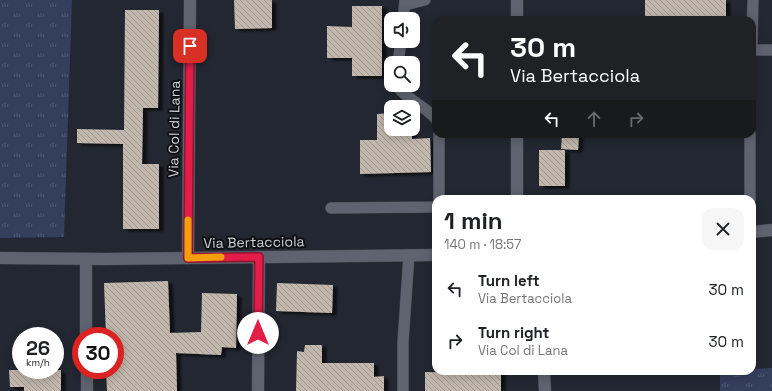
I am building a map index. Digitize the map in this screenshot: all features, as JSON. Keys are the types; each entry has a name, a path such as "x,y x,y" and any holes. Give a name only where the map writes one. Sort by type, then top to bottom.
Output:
{"street":[{"name":"Via Col di Lana","path":"188,258 190,0"},
{"path":"517,0 517,16"},
{"path":"517,138 517,195"},
{"path":"756,232 772,230"},
{"name":"Via Bertacciola","path":"0,258 86,259 432,255"},
{"path":"258,391 259,257"},
{"path":"86,259 86,327"},
{"path":"544,375 545,391"},
{"path":"87,379 87,391"}],"lane":[{"path":"405,3 424,0"},
{"path":"753,0 753,16"},
{"path":"756,50 772,50"},
{"path":"404,92 432,114"},
{"path":"439,138 439,195"},
{"path":"750,138 750,195"},
{"path":"331,208 432,207"},
{"path":"403,391 403,342 409,256"}],"green space":[{"path":"0,0 72,0 64,237 0,238"},
{"path":"772,368 772,391 720,391 720,375 756,375 756,369"}],"building":[{"path":"234,0 272,0 272,28 235,29"},
{"path":"645,0 726,0 726,16 645,16"},
{"path":"352,6 382,6 382,76 352,76 352,58 327,58 327,26 352,27"},
{"path":"125,10 159,10 158,108 143,108 142,164 159,164 159,229 123,229 123,144 77,143 77,129 124,130"},
{"path":"377,114 384,114 384,136 412,136 412,139 430,138 431,172 360,174 360,140 377,140"},
{"path":"562,138 579,138 578,150 561,149"},
{"path":"539,150 565,150 565,186 539,186"},
{"path":"168,281 170,333 201,332 202,293 237,294 236,348 222,347 221,355 176,353 177,391 107,391 106,379 124,379 124,327 106,327 104,283"},
{"path":"277,283 333,285 332,313 276,311"},
{"path":"305,345 322,345 322,363 374,363 374,377 384,376 384,391 296,391 297,351 304,352"},
{"path":"9,370 12,370 12,379 61,379 61,391 24,391 24,387 10,387"},
{"path":"425,372 432,372 432,375 501,375 501,391 425,391"}],"slow traffic":[{"path":"188,220 188,258 221,257"}],"route":[{"path":"190,46 188,258 259,257 258,333"}]}
